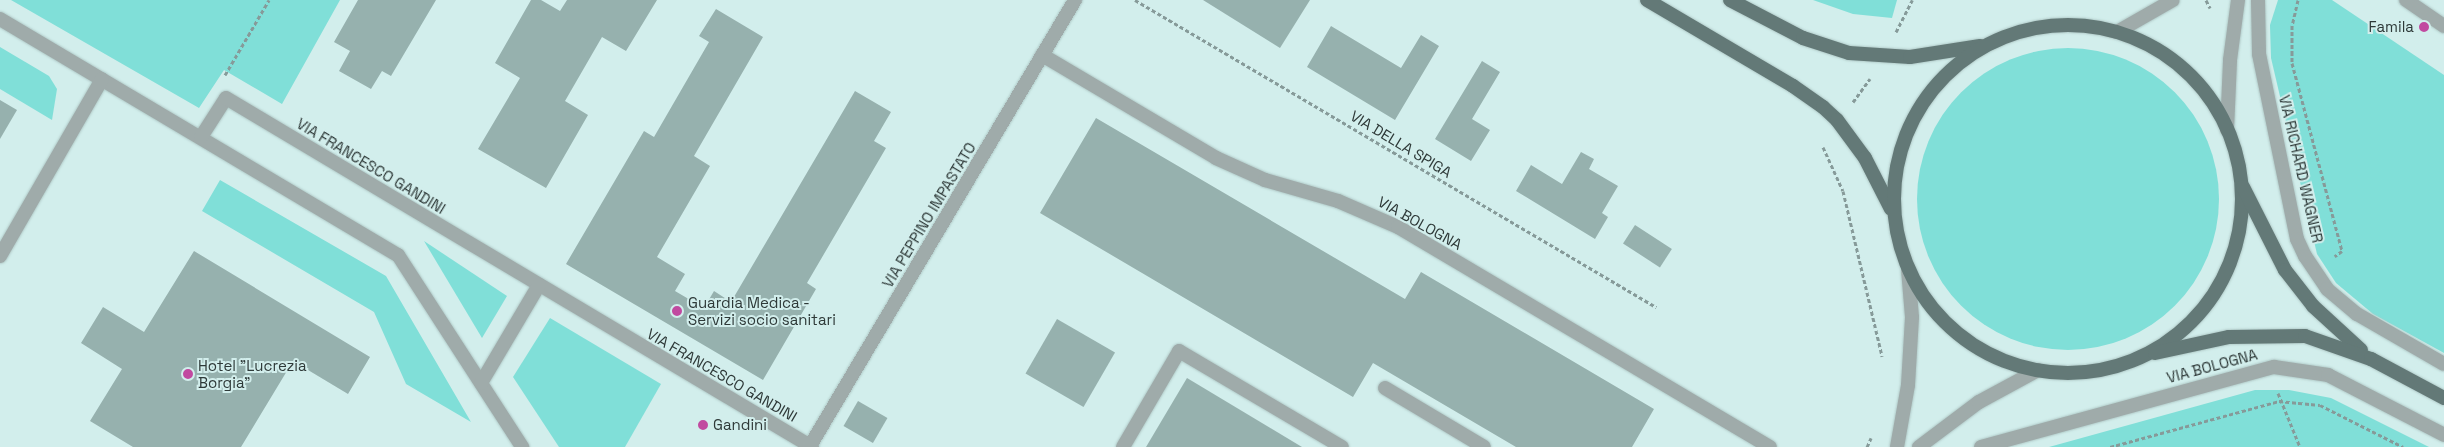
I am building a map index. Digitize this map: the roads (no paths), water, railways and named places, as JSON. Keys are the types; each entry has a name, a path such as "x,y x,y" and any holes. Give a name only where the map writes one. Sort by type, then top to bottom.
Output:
{"main road":[{"path":"1647,0 1801,91 1837,120 1865,158 1894,215 1908,270 1927,302 1964,338 2007,362 2038,370 2087,371 2229,337 2284,334 2331,343 2371,359 2444,398"},
{"path":"1730,0 1819,44 1849,53 1882,57 1933,54 1988,44 2022,31 2059,25 2117,32 2163,53 2190,75 2212,102 2228,130 2241,183 2274,251 2300,291 2330,324 2371,359"},
{"path":"1894,215 1896,168 1912,120 1945,75 1988,44"},
{"path":"2140,357 2180,331 2215,291 2236,243 2241,212 2241,183"}],"street":[{"name":"VIA PEPPINO IMPASTATO","path":"811,447 1075,0"},
{"path":"2117,32 2173,0"},
{"path":"2228,130 2230,60 2238,0"},
{"name":"VIA RICHARD WAGNER","path":"2258,0 2259,54 2297,238 2305,256 2327,289 2357,314 2444,364"},
{"path":"2406,0 2444,26"},
{"path":"0,19 398,256 522,447"},
{"name":"VIA BOLOGNA","path":"1042,55 1230,164 1265,180 1369,213 1398,228 1770,447"},
{"path":"0,256 102,79"},
{"name":"VIA FRANCESCO GANDINI","path":"201,137 226,98 811,447"},
{"path":"1897,447 1910,369 1912,317 1908,270"},
{"path":"481,383 539,285"},
{"path":"1124,447 1180,351 1342,447"},
{"name":"VIA BOLOGNA","path":"1981,447 2274,367 2328,375 2444,434"},
{"path":"1919,447 1979,402 2038,370"},
{"path":"1385,388 1484,447"}],"place":[{"name":"Famila","path":"2424,27"},
{"name":"Guardia Medica - Servizi socio sanitari","path":"677,311"},
{"name":"Hotel \"Lucrezia Borgia\"","path":"188,374"},
{"name":"Gandini","path":"703,425"}]}
